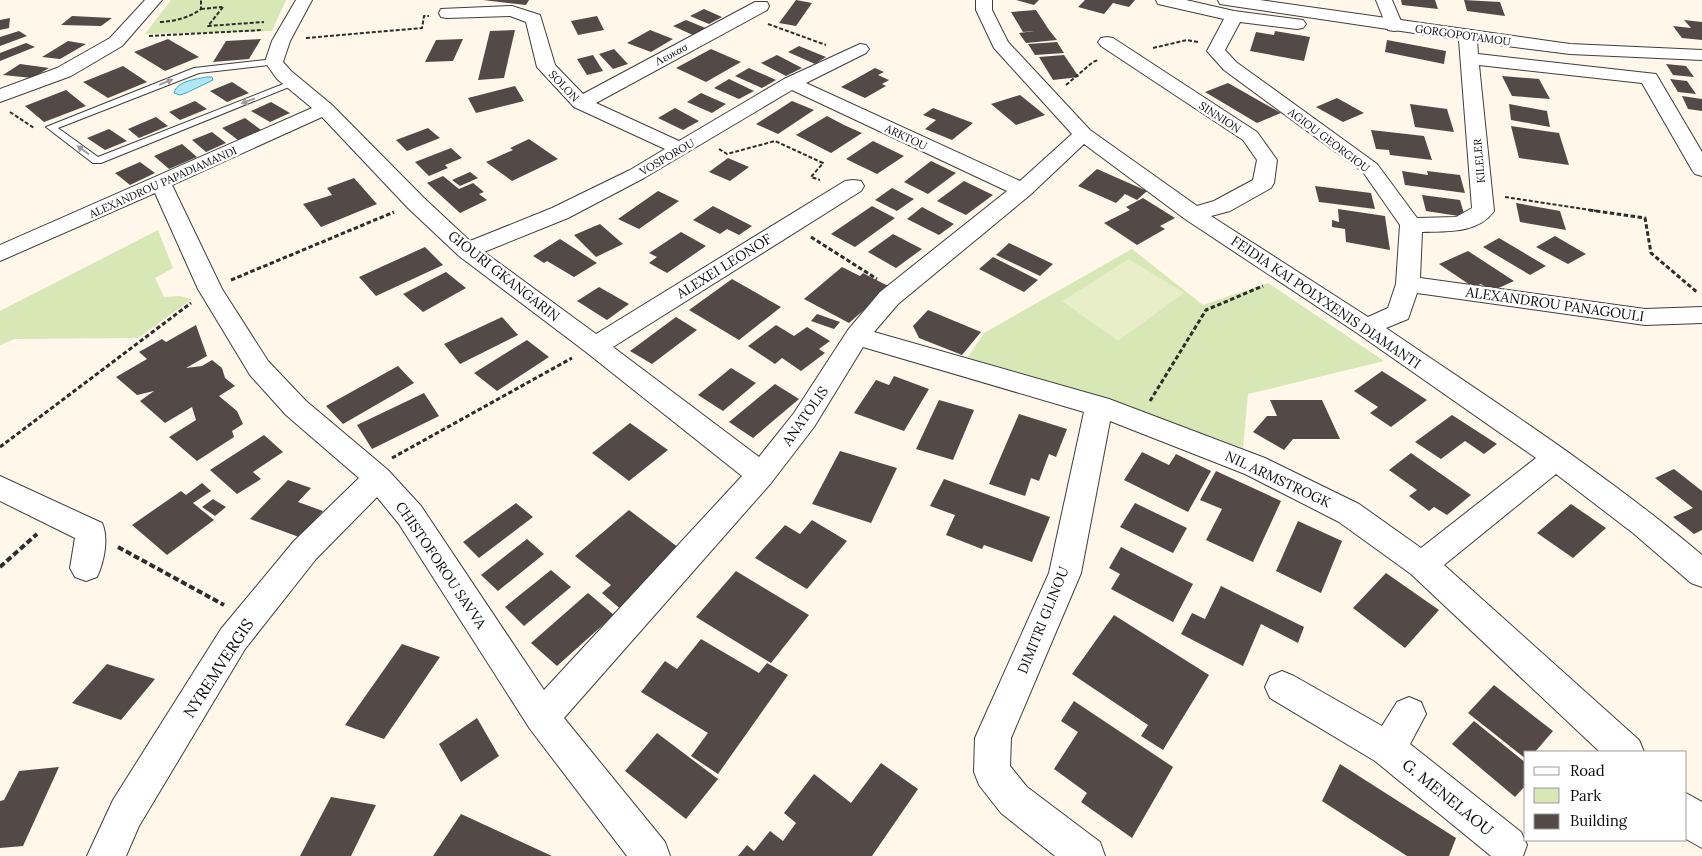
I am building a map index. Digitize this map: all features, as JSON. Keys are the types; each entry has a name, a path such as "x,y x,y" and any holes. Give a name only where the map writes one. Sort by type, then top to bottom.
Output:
{"street":[{"path":"0,96 64,72 109,47 120,38 154,0"},
{"path":"274,62 283,35 304,0"},
{"name":"FEIDIA KAI POLYXENIS DIAMANTI","path":"984,0 984,10 1000,44 1084,134 1193,214 1366,327 1556,458 1644,524 1702,574"},
{"path":"1164,0 1230,8 1297,24"},
{"path":"1384,0 1394,26"},
{"name":"GORGOPOTAMOU","path":"1230,8 1254,3 1394,26 1570,49 1702,55"},
{"name":"Λευκασ","path":"581,103 761,6"},
{"name":"AGIOU GEORGIOU","path":"1230,8 1216,52 1230,66 1370,168 1411,226"},
{"name":"SOLON","path":"447,13 512,11 534,19 546,67 581,103 681,149"},
{"name":"KILELER","path":"1411,226 1461,224 1483,211 1468,36"},
{"name":"SINNION","path":"1107,42 1250,136 1267,160 1263,183 1222,206 1193,214"},
{"name":"VOSPOROU","path":"467,251 560,213 636,174 791,84 854,52"},
{"path":"1470,59 1649,78 1702,170"},
{"name":"GIOURI GKANGARIN","path":"274,62 294,83 325,109 416,203 467,251 595,346 761,474"},
{"name":"ARKTOU","path":"791,84 1022,190"},
{"name":"ALEXANDROU PAPADIAMANDI","path":"0,254 325,109"},
{"name":"ANATOLIS","path":"542,717 761,474 804,420 857,336 889,298 1022,190 1084,134"},
{"name":"CHISTOFOROU SAVVA","path":"160,184 210,288 259,368 296,408 374,474 410,515 542,717 651,856"},
{"name":"ALEXEI LEONOF","path":"595,346 849,189"},
{"path":"1366,327 1399,313 1408,284 1411,226"},
{"name":"ALEXANDROU PANAGOULI","path":"1408,284 1645,317 1702,315"},
{"name":"NIL ARMSTROGK","path":"857,336 1099,406 1255,466 1349,513 1422,565 1620,751"},
{"name":"DIMITRI GLINOU","path":"1086,856 1014,800 992,772 993,738 1064,573 1099,406"},
{"path":"1422,565 1556,458"},
{"name":"NYREMVERGIS","path":"106,856 126,813 233,639 305,550 374,474"},
{"path":"0,488 91,532 86,568"},
{"name":"G. MENELAOU","path":"1282,687 1388,749 1512,843"},
{"path":"1388,749 1409,714"},
{"path":"1687,813 1702,829"}],"lane":[{"path":"274,62 197,70 51,127 97,161 294,83"}],"path":[{"path":"200,9 201,0"},
{"path":"158,22 183,18 200,9 223,7 208,26 264,22"},
{"path":"120,38 283,35 422,28 424,16 447,13"},
{"path":"744,15 854,52"},
{"path":"702,137 727,154 776,141 823,162 811,177 849,189"},
{"path":"1482,193 1645,218 1651,253 1702,297"},
{"path":"0,446 210,288 416,203"},
{"path":"791,225 897,291"},
{"path":"1138,421 1206,310 1287,275"},
{"path":"374,474 595,346"},
{"path":"0,567 57,516"},
{"path":"91,532 249,619"}],"green space":[{"path":"171,0 286,0 272,31 145,34"},
{"path":"158,230 173,268 155,278 164,297 179,296 192,299 138,338 15,339 0,345 0,311"},
{"path":"1132,249 1203,305 1268,283 1384,361 1248,394 1243,448 1143,412 966,360 984,333"},
{"path":"1129,259 1184,293 1118,341 1062,301"}],"water":[{"path":"212,77 213,80 180,95 174,93 183,83"}],"building":[{"path":"483,0 529,0 526,5"},
{"path":"796,0 812,3 796,26 779,23"},
{"path":"1016,0 1039,0 1034,5"},
{"path":"1085,0 1135,0 1129,7 1113,3 1104,14 1078,7"},
{"path":"1401,0 1435,0 1438,9 1402,5"},
{"path":"1464,0 1500,2 1505,16 1467,11"},
{"path":"704,9 722,17 709,24 690,16"},
{"path":"1036,10 1057,40 1026,43 1019,33 1034,31 1023,32 1011,12"},
{"path":"72,16 112,18 101,26 61,25"},
{"path":"597,16 604,30 578,35 571,21"},
{"path":"10,18 9,28 0,30 0,20"},
{"path":"686,20 708,29 695,36 673,26"},
{"path":"1684,20 1702,22 1702,40 1682,38 1673,26 1691,28"},
{"path":"515,30 504,78 478,80 490,31"},
{"path":"650,30 673,39 651,52 627,43"},
{"path":"19,31 27,36 0,46 0,37"},
{"path":"1275,31 1310,37 1304,61 1250,51 1256,32 1274,35"},
{"path":"168,39 199,57 165,71 134,52"},
{"path":"261,39 249,59 213,62 226,41"},
{"path":"463,39 453,61 425,62 436,40"},
{"path":"1387,40 1446,51 1444,64 1385,52"},
{"path":"68,41 86,44 60,59 42,57"},
{"path":"1057,42 1064,53 1035,55 1028,44"},
{"path":"26,43 35,47 0,61 0,53"},
{"path":"799,46 826,57 815,64 788,52"},
{"path":"614,49 628,64 613,69 599,54"},
{"path":"711,49 741,62 706,82 676,68"},
{"path":"593,55 603,71 587,75 577,59"},
{"path":"777,55 802,68 786,76 761,63"},
{"path":"1064,55 1079,77 1053,80 1039,57"},
{"path":"20,64 49,68 32,78 3,75"},
{"path":"1666,64 1686,66 1694,77 1673,75"},
{"path":"123,66 147,82 108,98 83,82"},
{"path":"749,68 776,80 762,88 735,76"},
{"path":"875,68 884,72 878,75 889,80 882,84 886,86 865,98 841,87"},
{"path":"1502,76 1539,79 1550,99 1512,96"},
{"path":"729,79 754,91 739,99 714,88"},
{"path":"1670,79 1687,81 1696,94 1678,92"},
{"path":"232,82 249,93 227,102 210,91"},
{"path":"1228,83 1281,113 1257,123 1205,92"},
{"path":"515,86 524,101 476,113 468,98"},
{"path":"66,90 86,106 44,122 25,106"},
{"path":"701,93 726,104 712,113 687,102"},
{"path":"1020,95 1045,115 1016,125 991,104"},
{"path":"1682,96 1702,99 1702,111 1688,109"},
{"path":"1337,98 1364,113 1343,122 1316,107"},
{"path":"195,101 207,109 180,120 169,112"},
{"path":"792,101 814,110 778,134 756,124"},
{"path":"271,102 290,113 270,122 251,111"},
{"path":"1410,104 1447,109 1454,132 1415,127"},
{"path":"1509,104 1547,111 1550,127 1511,120"},
{"path":"675,108 699,121 683,130 658,118"},
{"path":"933,108 973,123 952,140 925,129 936,120 923,115"},
{"path":"827,116 862,133 831,153 796,135"},
{"path":"156,117 168,126 139,138 128,129"},
{"path":"245,118 261,130 238,140 222,128"},
{"path":"1511,126 1559,133 1569,165 1519,158"},
{"path":"428,128 440,138 407,151 396,140"},
{"path":"109,129 127,141 105,150 87,138"},
{"path":"1371,130 1424,136 1432,160 1390,155 1389,150 1376,149"},
{"path":"212,132 226,143 206,152 192,140"},
{"path":"529,139 558,159 512,181 486,162 513,150 510,148"},
{"path":"873,141 904,156 877,174 846,159"},
{"path":"182,144 197,157 169,169 154,156"},
{"path":"451,148 462,158 445,165 448,168 429,176 415,162"},
{"path":"728,158 749,167 730,181 709,172"},
{"path":"931,161 956,173 928,194 904,182"},
{"path":"140,162 155,173 130,185 115,173"},
{"path":"1097,169 1147,191 1137,200 1125,194 1116,203 1078,186"},
{"path":"1402,171 1428,175 1427,171 1460,175 1465,193 1405,185"},
{"path":"470,172 478,178 460,186 452,180"},
{"path":"443,176 459,189 473,183 484,192 479,194 487,200 460,213 427,183"},
{"path":"354,178 377,204 321,227 303,204 332,195 327,188"},
{"path":"964,181 993,195 966,215 937,201"},
{"path":"1315,186 1371,193 1375,209 1319,202"},
{"path":"892,188 914,199 897,211 875,200"},
{"path":"658,191 679,201 639,229 618,219"},
{"path":"1422,195 1460,200 1465,217 1426,211"},
{"path":"1143,198 1175,218 1160,226 1165,229 1137,245 1104,223 1130,210 1126,207"},
{"path":"1516,203 1560,211 1566,230 1520,222"},
{"path":"713,206 752,226 739,235 727,229 720,234 693,220"},
{"path":"872,206 895,218 855,247 831,234"},
{"path":"922,207 954,224 939,235 907,219"},
{"path":"1338,209 1385,216 1390,250 1346,242 1345,229 1332,227 1332,220 1339,222"},
{"path":"600,224 623,244 596,257 574,235"},
{"path":"681,232 706,246 667,273 649,263 657,257 649,253"},
{"path":"893,234 922,249 896,268 868,252"},
{"path":"1555,236 1586,254 1568,264 1536,247"},
{"path":"1499,238 1546,266 1530,275 1483,247"},
{"path":"560,239 597,263 574,277 547,261 544,263 533,256"},
{"path":"1009,243 1053,264 1040,276 996,255"},
{"path":"425,247 443,265 376,296 359,277"},
{"path":"1468,251 1514,281 1492,291 1481,284 1473,287 1439,264"},
{"path":"993,257 1038,280 1024,292 979,269"},
{"path":"842,267 860,276 863,273 890,287 849,323 804,299"},
{"path":"446,272 466,288 423,312 403,294"},
{"path":"732,279 781,307 739,340 689,310"},
{"path":"599,287 629,304 607,320 577,301"},
{"path":"928,310 981,332 962,355 919,338 913,326"},
{"path":"817,314 840,322 834,329 811,321"},
{"path":"502,317 518,335 460,364 444,344"},
{"path":"676,317 697,330 652,364 630,351"},
{"path":"196,325 207,356 186,368 202,366 212,360 222,368 225,378 235,386 219,396 237,411 243,424 232,431 234,437 197,461 169,437 196,420 192,407 165,423 140,401 154,391 137,395 116,377 147,359 139,352 162,339 166,342"},
{"path":"776,325 794,336 807,327 830,341 819,349 825,353 801,371 782,358 775,364 748,346"},
{"path":"527,340 549,357 497,391 474,373"},
{"path":"398,366 414,383 343,424 326,406"},
{"path":"731,368 756,383 723,411 698,395"},
{"path":"1382,371 1427,400 1391,427 1370,413 1378,407 1354,391"},
{"path":"894,376 929,389 904,431 854,413 876,380 889,385"},
{"path":"775,384 799,399 753,438 729,422"},
{"path":"424,393 439,416 372,449 357,425"},
{"path":"939,400 974,410 953,460 916,449"},
{"path":"1270,400 1322,400 1340,439 1293,439 1284,450 1253,432 1267,416 1277,416"},
{"path":"1019,414 1067,429 1056,457 1049,454 1039,481 1031,478 1025,496 989,484"},
{"path":"1452,415 1497,444 1484,454 1465,441 1441,459 1415,442"},
{"path":"630,423 668,450 629,481 592,453"},
{"path":"264,435 283,452 253,472 261,479 237,494 210,470"},
{"path":"840,451 897,468 871,523 812,504"},
{"path":"1142,452 1169,465 1176,454 1211,471 1188,512 1124,480"},
{"path":"1411,453 1471,495 1447,515 1434,507 1429,511 1409,496 1417,490 1389,470"},
{"path":"1674,469 1702,491 1702,530 1694,534 1673,517 1693,508 1655,478"},
{"path":"1216,471 1281,501 1253,562 1206,540 1222,509 1200,500"},
{"path":"944,479 1050,517 1032,562 984,545 982,549 946,535 955,515 930,506"},
{"path":"288,480 311,488 298,502 323,511 299,537 250,519"},
{"path":"202,483 211,491 193,503 214,520 167,555 132,525 181,491 186,495"},
{"path":"213,499 226,507 215,516 202,507"},
{"path":"516,503 533,517 479,558 463,542"},
{"path":"1135,503 1187,528 1173,553 1120,527"},
{"path":"1571,504 1606,528 1573,558 1537,533"},
{"path":"629,510 687,554 624,612 602,593 611,585 575,556"},
{"path":"812,520 847,541 807,589 755,558 785,525 800,534"},
{"path":"1298,521 1342,541 1321,593 1276,571"},
{"path":"527,539 544,554 498,591 481,575"},
{"path":"1121,547 1193,584 1173,622 1111,589 1120,574 1109,568"},
{"path":"551,570 571,587 524,626 505,607"},
{"path":"736,571 809,615 771,663 696,617"},
{"path":"1386,573 1439,610 1405,648 1353,608"},
{"path":"1221,586 1304,627 1298,643 1261,624 1243,666 1181,634 1192,613 1205,619"},
{"path":"588,593 614,615 557,666 531,643"},
{"path":"1114,615 1209,675 1163,750 1141,736 1148,725 1072,674"},
{"path":"701,639 759,673 767,663 788,675 718,774 691,756 708,733 641,692 665,661 677,669"},
{"path":"402,644 440,657 384,739 345,725"},
{"path":"107,664 155,679 121,720 72,703"},
{"path":"1494,685 1553,731 1536,751 1524,751 1524,757 1468,713"},
{"path":"1074,701 1173,767 1132,838 1081,802 1087,793 1054,769 1078,732 1061,721"},
{"path":"477,718 499,756 461,782 439,744"},
{"path":"1474,721 1524,761 1524,787 1515,797 1452,744"},
{"path":"657,733 718,779 686,819 625,771"},
{"path":"881,763 918,789 872,856 738,856 747,845 754,851 770,831 783,841 796,823 784,813 814,774 851,803"},
{"path":"1340,764 1456,838 1449,856 1407,856 1322,801"},
{"path":"59,767 23,846 0,848 0,801 4,800 19,771"},
{"path":"331,797 376,805 351,856 300,856"},
{"path":"461,814 552,856 433,856"}]}
